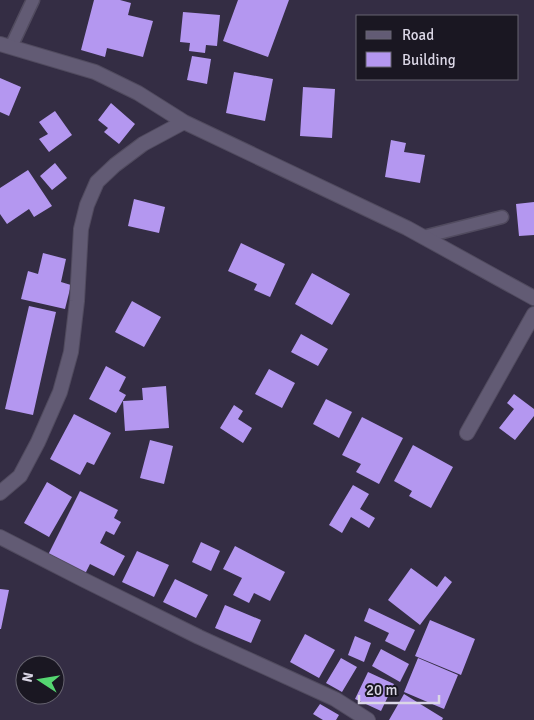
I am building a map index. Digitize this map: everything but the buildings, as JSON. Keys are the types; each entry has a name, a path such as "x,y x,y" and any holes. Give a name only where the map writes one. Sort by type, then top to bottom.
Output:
{"street":[{"path":"5,46 95,72 138,93 184,122 423,237 534,298"},
{"path":"0,493 20,476 38,442 60,392 72,344 77,301 81,228 87,205 97,182 115,165 143,144 184,122"},
{"path":"467,433 534,314"},
{"path":"0,537 190,633 335,699 368,720"}],"lane":[{"path":"5,46 33,0"},
{"path":"423,237 502,217"}]}
